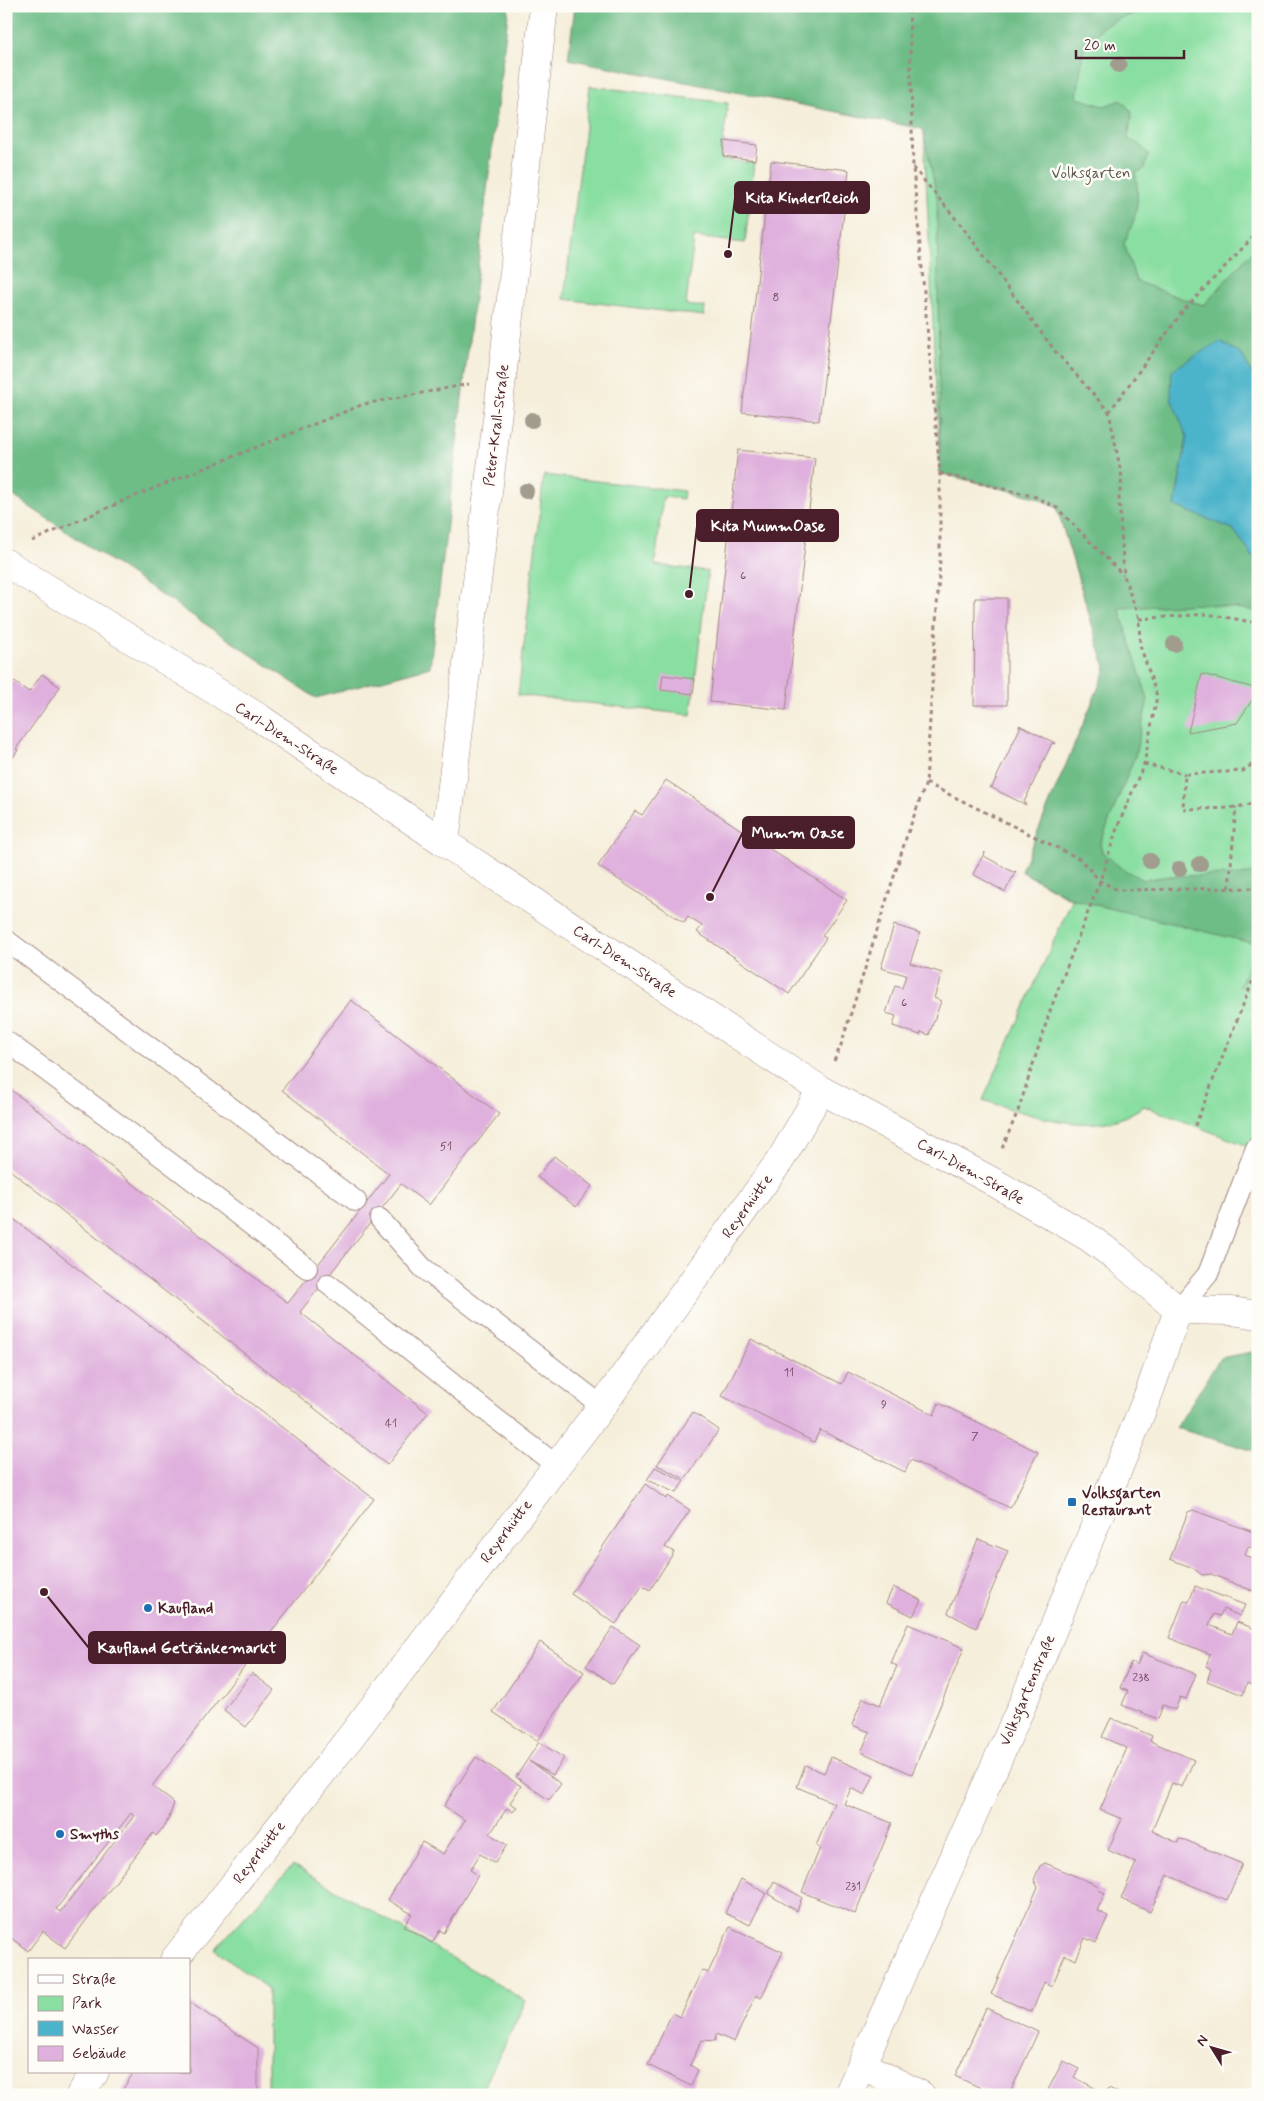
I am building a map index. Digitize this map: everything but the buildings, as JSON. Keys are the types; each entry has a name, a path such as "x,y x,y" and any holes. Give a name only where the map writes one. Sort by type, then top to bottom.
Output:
{"street":[{"name":"Peter-Krall-Straße","path":"445,843 502,378 544,6"},
{"name":"Carl-Diem-Straße","path":"15,554 445,843 821,1090 990,1180 1088,1237 1117,1258 1178,1310"},
{"name":"Reyerhütte","path":"176,1958 352,1735 602,1406 782,1159 821,1090"},
{"path":"1178,1310 1231,1311 1258,1315"},
{"name":"Volksgartenstraße","path":"848,2095 1023,1703 1149,1393 1178,1310"},
{"path":"862,2065 921,2095"},
{"path":"80,2095 94,2074"}],"lane":[{"path":"6,940 356,1201"},
{"path":"6,1041 173,1165 307,1268"},
{"path":"1178,1310 1208,1274 1256,1148"},
{"path":"380,1218 422,1268 602,1406"},
{"path":"328,1284 556,1465"}],"path":[{"path":"821,1090 841,1045 907,835 926,783 940,559 940,473 913,167 909,6"},
{"path":"913,167 964,229 1055,351 1109,412 1122,478 1119,498 1124,576 1139,620 1140,645 1157,696 1144,764 1117,828 1100,881 1051,1008 1018,1111 990,1180"},
{"path":"1109,412 1183,311 1254,236 1258,229"},
{"path":"15,554 130,498 364,404 502,378"},
{"path":"940,473 1036,497 1058,508 1124,576"},
{"path":"1139,620 1206,614 1258,623"},
{"path":"1144,764 1185,774 1244,771 1258,760"},
{"path":"1185,774 1183,809 1252,805 1258,800"},
{"path":"926,783 1080,859 1100,881 1118,890 1258,888"},
{"path":"1229,888 1236,806"},
{"path":"1195,1126 1258,967"}],"green space":[{"path":"6,6 509,6 430,667 316,698 6,491"},
{"path":"575,6 1147,6 1145,10 1118,19 1102,27 1083,51 1077,98 1104,106 1121,100 1132,112 1128,139 1140,145 1149,155 1144,169 1136,173 1135,217 1124,243 1136,281 1204,305 1258,245 1258,385 1242,355 1171,398 1187,437 1175,506 1233,529 1258,564 1258,611 1205,604 1119,608 1148,699 1135,756 1100,844 1103,853 1121,868 1143,880 1169,876 1241,875 1258,872 1258,944 1240,987 1256,944 1072,899 1021,871 1106,670 1057,508 1036,497 940,473 937,198 923,129 568,59"},
{"name":"Volksgarten","path":"918,6 1258,6 1258,1150 1144,1106 1116,1120 1100,1123 1083,1123 1049,1119 983,1100 1072,900 1021,871 1106,670 1057,508 1036,497 940,473"},
{"path":"590,86 728,103 721,159 754,163 745,243 694,237 686,305 705,307 704,316 564,299"},
{"path":"544,475 684,491 683,499 663,497 655,565 708,571 691,715 518,695"},
{"path":"1258,1351 1258,1452 1176,1428 1220,1358"},
{"path":"293,1865 526,2001 480,2095 268,2095 268,1989 215,1949"}],"water":[{"path":"1220,341 1242,355 1258,385 1258,564 1233,529 1175,506 1187,437 1171,398 1172,370"}],"place":[{"name":"Kita KinderReich","path":"728,254"},
{"name":"Kita MummOase","path":"689,594"},
{"name":"Mumm Oase","path":"710,897"},
{"name":"Volksgarten Restaurant","path":"1072,1502"},
{"name":"Kaufland Getränkemarkt","path":"44,1592"},
{"name":"Kaufland","path":"148,1608"},
{"name":"Smyths","path":"60,1834"}]}
